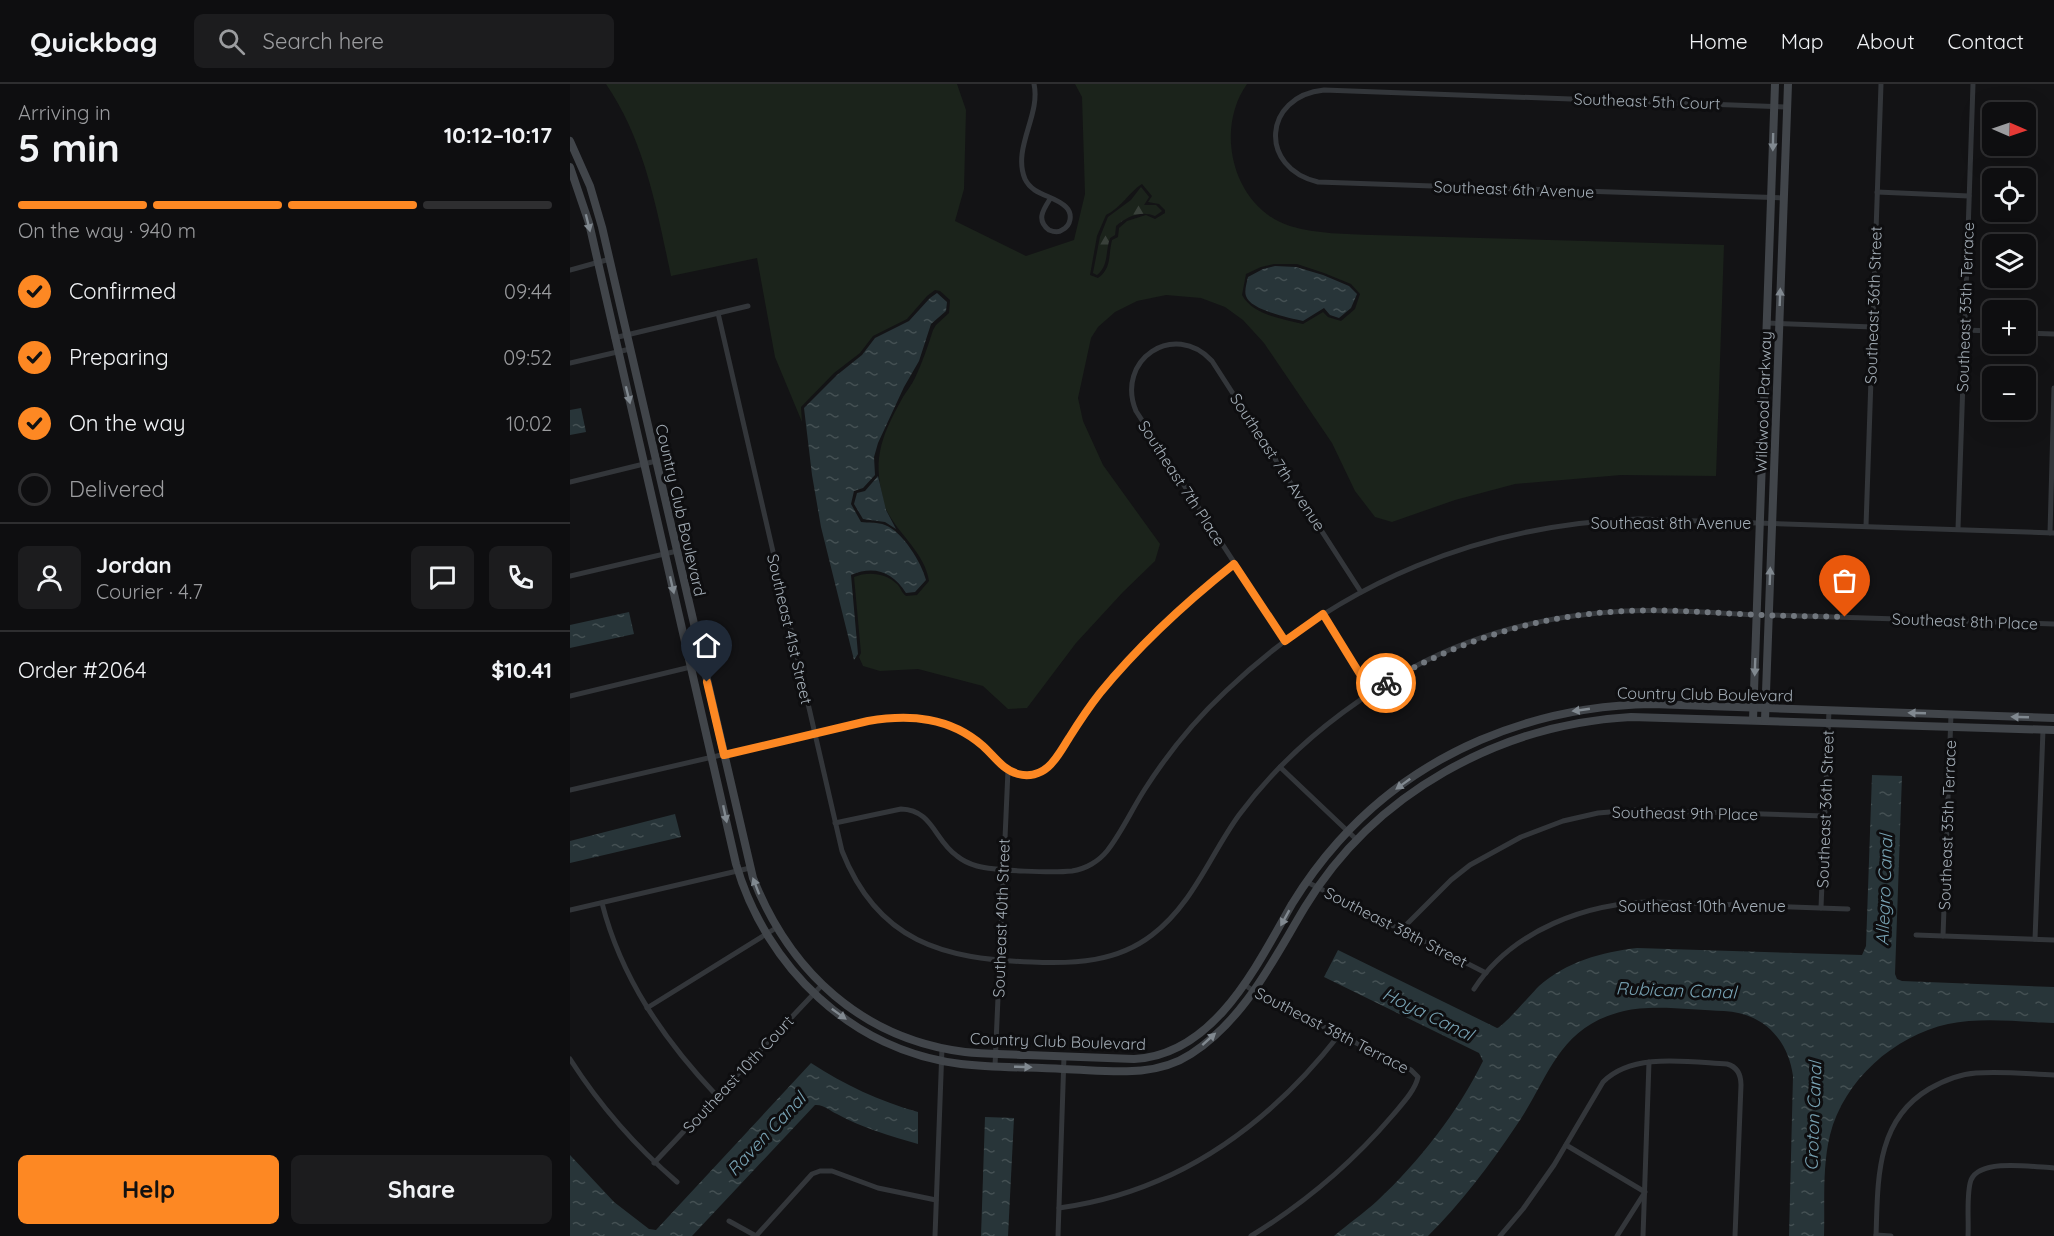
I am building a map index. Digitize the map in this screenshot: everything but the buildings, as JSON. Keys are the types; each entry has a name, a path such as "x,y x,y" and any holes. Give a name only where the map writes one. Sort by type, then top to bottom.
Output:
{"main road":[{"name":"Wildwood Parkway","path":"1753,720 1775,84"},
{"name":"Wildwood Parkway","path":"1765,720 1788,84"},
{"name":"Country Club Boulevard","path":"570,141 599,213 750,868 763,903 793,953 822,985 848,1006 913,1040 942,1048 995,1054 1134,1059 1167,1053 1187,1042 1211,1023 1245,985 1307,882 1348,831 1377,804 1420,772 1460,749 1515,725 1574,711 1633,704 2054,718"},
{"name":"Country Club Boulevard","path":"570,165 582,199 598,262 738,871 748,899 766,934 784,961 813,994 843,1017 876,1037 906,1050 942,1060 995,1066 1136,1071 1167,1066 1191,1055 1210,1039 1255,991 1317,887 1357,840 1410,794 1433,779 1479,753 1523,736 1571,724 1614,718 1665,717 2054,730"},
{"path":"1757,615 1769,615"}],"street":[{"path":"1035,84 1035,105 1026,133 1022,166 1025,179 1037,192 1063,204 1070,212 1070,222 1064,230 1059,232 1049,230 1042,223 1042,214 1050,199"},
{"name":"Southeast 36th Street","path":"1866,526 1881,84"},
{"name":"Southeast 35th Terrace","path":"1958,529 1973,84"},
{"name":"Southeast 5th Court","path":"1276,131 1278,121 1288,104 1302,95 1324,90 1787,106"},
{"name":"Southeast 6th Avenue","path":"1276,131 1276,141 1283,161 1298,175 1318,182 1784,198"},
{"path":"570,165 579,159"},
{"path":"1877,192 1969,195"},
{"path":"570,270 610,258"},
{"path":"615,338 748,306"},
{"name":"Southeast 41st Street","path":"718,313 842,851 860,887 896,926 938,950 959,956 1059,963 1083,962 1120,953 1164,926 1183,905 1223,837 1240,813 1280,767"},
{"path":"1767,323 1873,327"},
{"path":"1964,330 1982,331"},
{"path":"2036,333 2054,334"},
{"name":"Southeast 7th Place","path":"1184,344 1158,347 1143,357 1131,382 1132,402 1285,641"},
{"name":"Southeast 7th Avenue","path":"1184,344 1201,350 1212,361 1361,592"},
{"path":"570,363 630,349"},
{"path":"2052,533 2054,388"},
{"path":"570,482 656,461"},
{"name":"Southeast 8th Avenue","path":"1285,641 1323,614 1400,572 1494,539 1548,527 1631,519 2052,533"},
{"path":"570,576 677,551"},
{"path":"570,790 886,718 924,718 943,723 969,735 1008,770 1021,775 1038,773 1051,764 1092,703 1123,666 1173,615 1234,564"},
{"path":"1357,840 1280,767 1325,726 1371,692 1440,654 1495,633 1542,621 1625,611 1757,615"},
{"path":"1323,614 1371,692"},
{"name":"Southeast 8th Place","path":"1769,615 2054,624"},
{"path":"835,824 901,809 912,809 921,813 928,821 946,848 956,856 978,866 1072,871 1082,868 1100,858 1107,851 1178,744 1225,692 1285,641"},
{"path":"570,696 703,664"},
{"name":"Southeast 36th Street","path":"1821,908 1829,710"},
{"name":"Southeast 35th Terrace","path":"1943,936 1951,714"},
{"path":"2035,939 2043,730"},
{"name":"Southeast 40th Street","path":"995,1066 1008,770"},
{"name":"Southeast 9th Place","path":"1402,929 1470,865 1521,837 1563,821 1598,813 1634,810 1825,816"},
{"path":"570,910 750,868"},
{"name":"Southeast 38th Street","path":"1307,882 1486,972"},
{"name":"Southeast 10th Avenue","path":"1474,989 1486,972 1525,940 1583,912 1612,905 1655,902 1848,909"},
{"path":"602,903 607,925 647,1008 678,1053 717,1096"},
{"path":"647,1008 776,928"},
{"path":"1916,935 2054,940"},
{"name":"Southeast 10th Court","path":"654,1162 822,985"},
{"name":"Southeast 38th Terrace","path":"1245,985 1411,1070 1418,1077 1401,1106 1351,1160 1297,1207 1251,1236"},
{"path":"1059,1208 1088,1203 1140,1187 1174,1173 1236,1138 1287,1096 1339,1035"},
{"path":"935,1236 942,1048"},
{"path":"1058,1236 1064,1056"},
{"path":"570,1059 611,1116 654,1162 677,1182"},
{"path":"1643,1236 1649,1062"},
{"path":"1500,1236 1523,1209 1566,1145 1600,1086 1607,1078 1625,1066 1649,1062 1727,1064 1738,1071 1741,1081 1736,1236"},
{"path":"1891,1236 1876,1236 1878,1177 1883,1150 1892,1127 1915,1099 1940,1083 1968,1074 2054,1075"},
{"path":"1566,1145 1645,1192"},
{"path":"1968,1236 1970,1188 1973,1177 1979,1171 1992,1166 2054,1168"},
{"path":"729,1221 756,1236 812,1174 820,1171 832,1171 901,1195 936,1200"},
{"path":"1617,1236 1645,1192"}],"green space":[{"path":"606,84 957,84 966,110 964,189 955,221 1026,256 1074,240 1085,194 1082,97 1075,84 1247,84 1237,103 1232,123 1231,144 1235,166 1243,185 1255,203 1270,217 1290,226 1321,232 1352,234 1724,245 1716,476 1621,475 1515,484 1455,500 1392,522 1375,517 1355,491 1332,443 1264,343 1243,320 1225,307 1201,298 1166,295 1137,301 1115,312 1098,327 1091,338 1078,398 1083,421 1103,465 1160,544 1155,561 1076,643 1027,708 1008,709 983,686 918,669 880,671 863,666 859,657 861,653 854,577 871,574 888,577 906,596 917,595 929,581 927,571 917,553 886,509 879,476 879,464 886,430 915,378 933,330 949,313 950,300 940,291 935,290 907,319 873,336 860,353 834,373 801,407 802,422 775,357 757,258 671,276 648,177 631,129","holes":["1142,184 1152,196 1148,202 1159,204 1165,213 1155,219 1146,215 1127,221 1119,228 1118,237 1112,240 1106,270 1098,278 1090,275 1097,236 1106,215","1274,264 1297,264 1351,284 1360,294 1355,309 1341,321 1328,317 1323,312 1303,324 1261,312 1247,302 1242,295 1246,274"]},
{"path":"1141,187 1149,197 1144,205 1156,205 1162,211 1155,216 1134,215 1116,226 1115,235 1108,243 1103,267 1097,275 1093,273 1100,237 1108,217 1131,200"}],"water":[{"path":"1275,266 1296,267 1349,286 1357,294 1351,308 1339,318 1330,315 1324,308 1303,321 1262,309 1249,301 1245,294 1248,277"},
{"path":"937,293 947,302 946,311 931,324 919,361 878,443 874,457 875,475 863,488 854,491 851,504 861,522 882,524 898,534 916,557 926,580 915,592 906,593 895,580 882,572 867,571 851,575 858,654 854,660 821,527 804,408 837,375 862,355 875,338 909,321"},
{"path":"581,408 586,432 570,435 570,410"},
{"path":"878,476 886,510 896,529 885,522 863,519 854,504 857,493 865,491"},
{"path":"629,612 634,634 570,648 570,625"},
{"path":"1872,775 1902,776 1895,974 1897,979 2054,987 2054,1023 1988,1020 1948,1024 1909,1039 1874,1063 1847,1096 1830,1135 1825,1172 1824,1236 1789,1236 1793,1076 1786,1051 1779,1040 1762,1023 1738,1013 1660,1008 1624,1011 1602,1019 1569,1041 1547,1072 1528,1108 1496,1155 1428,1236 1334,1236 1377,1201 1408,1170 1450,1117 1483,1061 1479,1053 1324,977 1338,950 1497,1028 1539,986 1561,970 1611,952 1637,948 1862,955 1866,946"},
{"path":"675,814 681,837 570,863 570,841"},
{"name":"Raven Canal","path":"811,1063 863,1092 918,1112 918,1144 866,1128 823,1106 815,1105 692,1236 570,1236 570,1155 614,1202 649,1229 656,1230"},
{"path":"985,1117 1014,1118 1008,1236 981,1236"}],"way so far":[{"path":"1386,683 1440,654 1495,633 1561,618 1625,611 1845,617"}],"route":[{"path":"707,682 724,755 868,721 915,717 943,723 969,735 1008,770 1021,775 1030,775 1044,770 1051,764 1092,703 1147,640 1234,564 1285,641 1323,614 1371,692 1386,683"}],"water label":[{"name":"Allegro Canal","path":"1884,890"},
{"name":"Rubican Canal","path":"1676,990"},
{"name":"Hoya Canal","path":"1428,1014"},
{"name":"Croton Canal","path":"1813,1116"}]}
